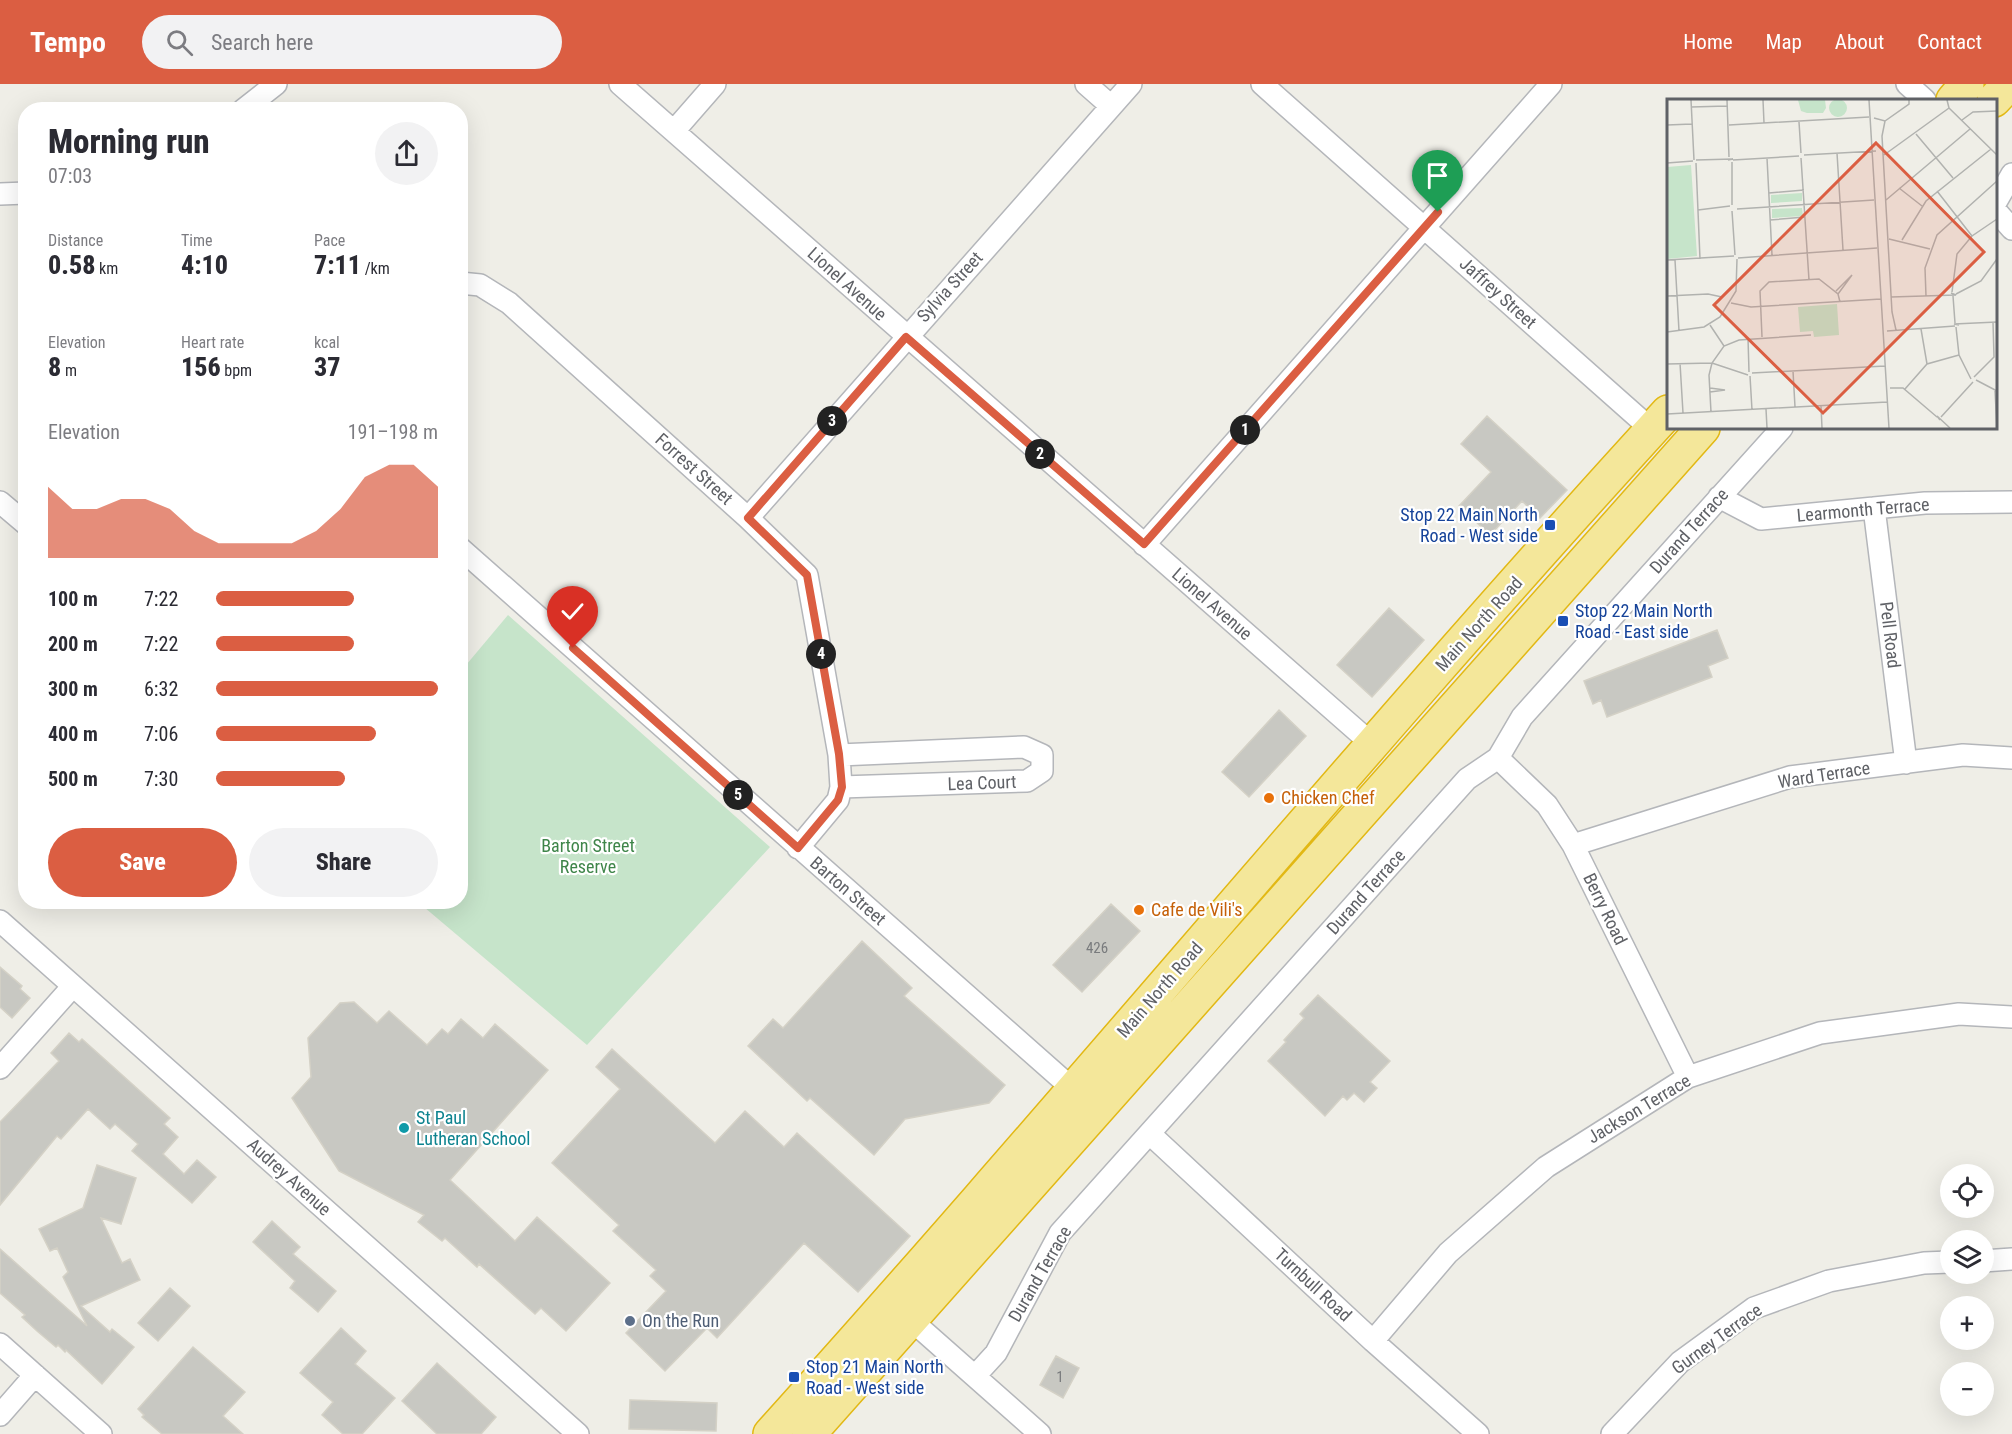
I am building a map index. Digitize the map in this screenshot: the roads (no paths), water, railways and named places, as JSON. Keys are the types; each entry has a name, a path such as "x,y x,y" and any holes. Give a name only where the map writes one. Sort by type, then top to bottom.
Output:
{"highway":[{"path":"1954,99 1967,84"},
{"path":"1995,99 2009,84"},
{"path":"1660,421 1679,454"},
{"name":"Main North Road","path":"808,1434 901,1310 1074,1090 1372,744 1660,421"},
{"name":"Main North Road","path":"770,1434 901,1310 1702,429"}],"street":[{"path":"253,102 276,84"},
{"name":"Lionel Avenue","path":"620,84 1372,744"},
{"path":"674,131 715,84"},
{"path":"1086,84 1112,106"},
{"name":"Sylvia Street","path":"748,518 1131,84"},
{"name":"Jaffrey Street","path":"1262,84 1424,227 1660,421"},
{"path":"1144,544 1551,84"},
{"path":"1907,84 1924,99"},
{"path":"1997,199 2012,174"},
{"path":"0,194 18,193"},
{"path":"1997,213 2012,229"},
{"name":"Forrest Street","path":"468,284 480,285 509,303 748,518 807,575 839,754 842,787"},
{"name":"Durand Terrace","path":"975,1376 996,1353 1060,1233 1467,778 1498,758 1522,717 1781,429"},
{"name":"Learmonth Terrace","path":"1719,497 1761,519 1924,503 2012,502"},
{"path":"0,502 18,517"},
{"name":"Pell Road","path":"1874,508 1906,763"},
{"name":"Barton Street","path":"468,555 1074,1090"},
{"name":"Lea Court","path":"839,754 1024,747 1042,755 1042,771 1027,781 842,787"},
{"name":"Ward Terrace","path":"1573,845 1790,777 1963,755 2012,758"},
{"name":"Berry Road","path":"1498,758 1547,805 1573,845 1688,1077"},
{"path":"798,848 838,800 842,787"},
{"name":"Audrey Avenue","path":"0,921 578,1434"},
{"path":"0,1068 73,986"},
{"name":"Jackson Terrace","path":"1373,1341 1448,1253 1546,1167 1688,1077 1820,1033 1959,1014 2012,1017"},
{"name":"Turnbull Road","path":"1150,1134 1373,1341 1478,1434"},
{"path":"1994,1260 2012,1259"},
{"name":"Gurney Terrace","path":"1612,1434 1680,1362 1754,1308 1828,1281 1924,1263 1940,1262"},
{"path":"901,1310 1040,1434"},
{"path":"0,1344 101,1434"},
{"path":"0,1414 35,1375"}],"place":[{"name":"Stop 22 Main North Road - West side","path":"1550,525"},
{"name":"Stop 22 Main North Road - East side","path":"1563,621"},
{"name":"Chicken Chef","path":"1269,798"},
{"name":"Cafe de Vili's","path":"1139,910"},
{"name":"St Paul Lutheran School","path":"404,1128"},
{"name":"On the Run","path":"630,1321"},
{"name":"Stop 21 Main North Road - West side","path":"794,1377"}],"park label":[{"name":"Barton Street Reserve","path":"588,856"}]}
